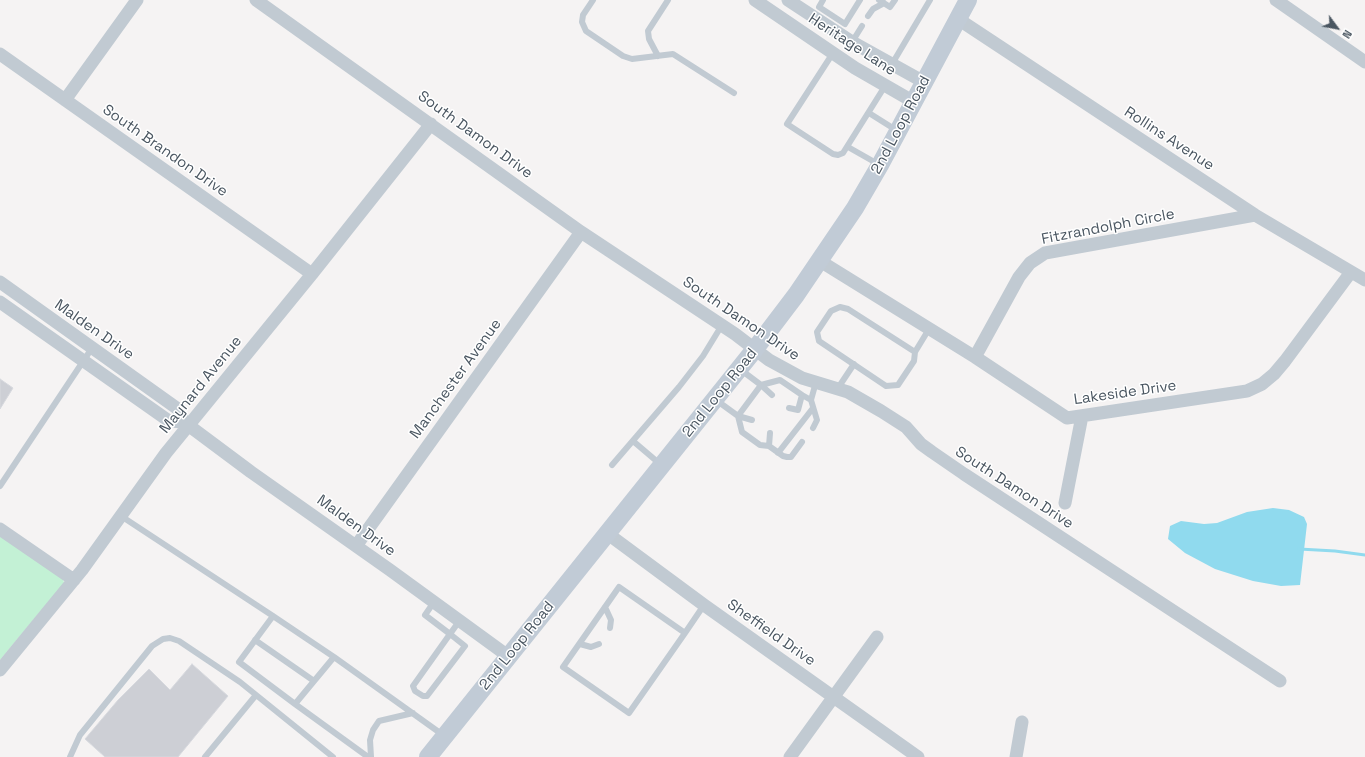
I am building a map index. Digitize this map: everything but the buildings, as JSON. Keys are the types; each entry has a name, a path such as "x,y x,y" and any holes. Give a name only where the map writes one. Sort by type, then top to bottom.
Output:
{"main road":[{"name":"2nd Loop Road","path":"428,757 755,349 820,261 856,208 968,0"}],"street":[{"path":"65,100 136,0"},
{"name":"South Damon Drive","path":"256,0 581,232 722,325 769,360 802,378 838,388 862,399 906,428 921,444 964,474 1280,681"},
{"name":"Heritage Lane","path":"754,0 855,68 914,102"},
{"name":"Heritage Lane","path":"788,0 816,12 852,42 924,82"},
{"path":"1276,0 1365,62"},
{"name":"Rollins Avenue","path":"958,19 1255,215 1365,280"},
{"name":"South Brandon Drive","path":"0,54 312,274"},
{"name":"Maynard Avenue","path":"0,670 74,580 186,424 312,274 431,124"},
{"name":"Fitzrandolph Circle","path":"975,357 1019,277 1030,263 1044,253 1255,215"},
{"name":"Manchester Avenue","path":"356,546 581,232"},
{"name":"Lakeside Drive","path":"820,261 975,357 1067,418 1247,391 1262,384 1274,374 1285,361 1351,272"},
{"name":"Malden Drive","path":"0,282 178,409 186,424 251,472 460,620 508,656"},
{"name":"Malden Drive","path":"0,302 169,421 186,424"},
{"path":"1064,504 1082,416"},
{"path":"0,529 74,580"},
{"name":"Sheffield Drive","path":"608,534 704,605 918,757"},
{"path":"790,757 877,637"},
{"path":"1016,757 1022,722"}],"lane":[{"path":"593,0 583,15 582,22 586,31 623,56 632,59 673,54 734,93"},
{"path":"658,56 649,39 648,31 668,0"},
{"path":"823,0 816,12 845,24 860,0"},
{"path":"868,16 873,9 882,2 890,7 894,0"},
{"path":"892,64 930,0"},
{"path":"852,42 862,26"},
{"path":"833,53 786,124 833,154 838,155 843,153 886,86"},
{"path":"869,113 898,131"},
{"path":"848,146 880,165"},
{"path":"914,352 848,309 840,307 831,311 817,332 819,341 886,386 898,385 914,361 914,352 929,329"},
{"path":"612,465 679,387 703,356 722,325"},
{"path":"0,486 92,348"},
{"path":"838,388 854,364"},
{"path":"739,369 762,385 772,395"},
{"path":"738,416 762,385 780,380 811,400"},
{"path":"813,428 817,423 817,420 811,400 816,382"},
{"path":"798,410 802,395"},
{"path":"715,399 738,416 752,420"},
{"path":"789,408 798,410 806,417"},
{"path":"778,453 813,408"},
{"path":"738,416 742,432 760,445 769,446 778,453 787,457 791,457 802,442"},
{"path":"769,446 770,433"},
{"path":"632,441 662,465"},
{"path":"120,516 334,657 445,736"},
{"path":"685,633 619,587 563,667 630,713 685,633 704,605"},
{"path":"434,602 425,615 450,634 465,646 427,696 423,696 415,691 413,686 450,634 460,620"},
{"path":"605,607 611,620 610,628"},
{"path":"272,616 239,662 368,757"},
{"path":"70,757 80,735 152,646 163,639 170,638 179,641 240,682 333,757"},
{"path":"255,640 314,681"},
{"path":"580,644 591,647 599,644"},
{"path":"296,704 334,657"},
{"path":"205,757 256,695"},
{"path":"371,757 370,740 373,730 379,721 413,713"}],"green space":[{"path":"0,534 63,578 64,583 0,660"}],"water":[{"path":"1273,508 1289,510 1304,517 1307,524 1300,585 1281,586 1253,581 1215,569 1185,553 1168,539 1170,526 1181,521 1204,524 1217,523 1247,512"}],"waterway":[{"path":"1299,549 1335,551 1365,555"}]}
